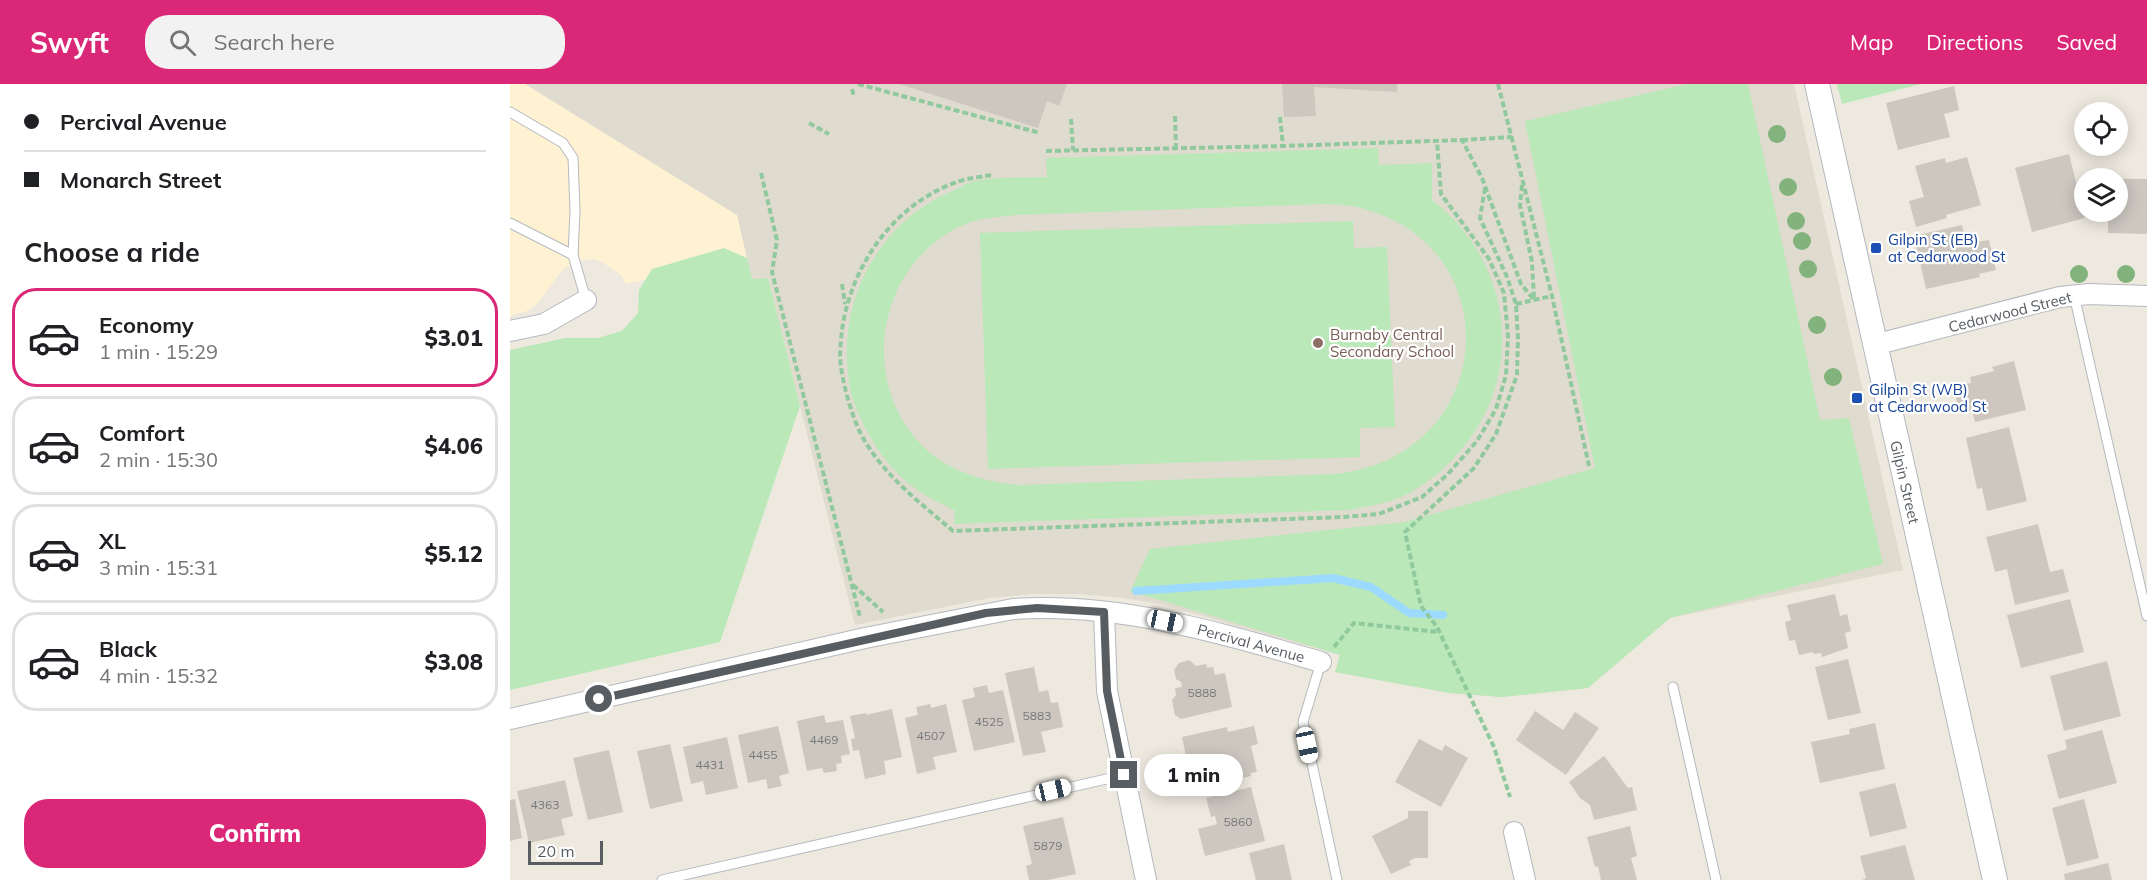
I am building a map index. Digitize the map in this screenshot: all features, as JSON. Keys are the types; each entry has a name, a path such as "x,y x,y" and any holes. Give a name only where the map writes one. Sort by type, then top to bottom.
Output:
{"street":[{"name":"Gilpin Street","path":"1816,84 1995,880"},
{"name":"Cedarwood Street","path":"1874,345 2074,295 2147,296"},
{"path":"510,331 544,324 586,300"},
{"name":"Percival Avenue","path":"510,719 866,639 1013,609 1104,612 1146,617 1221,633 1321,662"},
{"path":"1104,612 1107,691 1146,880"},
{"path":"1514,832 1524,880"}],"lane":[{"path":"510,112 563,143 573,158 575,211 573,255 586,300"},
{"path":"510,223 573,255"},
{"path":"2074,295 2147,616"},
{"path":"1321,662 1303,723 1337,880"},
{"path":"1674,687 1716,880"},
{"path":"662,880 1124,775"}],"path":[{"path":"858,84 1040,133"},
{"path":"1498,84 1552,296 1588,466"},
{"path":"852,89 854,97"},
{"path":"1175,116 1176,148"},
{"path":"1280,117 1283,146"},
{"path":"1071,119 1073,150"},
{"path":"809,123 829,134"},
{"path":"1046,151 1283,146 1512,137"},
{"path":"1462,140 1485,188 1521,284 1534,300"},
{"path":"991,175 960,181 931,194 904,212 883,234 856,276 846,305 840,365 847,395 858,428 874,454 901,486 953,531 1342,517 1380,514 1422,497 1448,474 1477,441 1496,409 1506,375 1508,336 1504,293 1490,259 1441,194 1437,141"},
{"path":"761,173 777,240 772,272 866,639"},
{"path":"1523,181 1520,205 1532,262 1534,300"},
{"path":"1485,188 1480,218 1507,277 1516,304 1518,339 1516,375 1496,434 1474,468 1405,532 1421,606 1438,629 1494,747 1510,797"},
{"path":"842,284 846,305"},
{"path":"1516,304 1552,296"},
{"path":"852,584 885,615"},
{"path":"1321,662 1354,623 1438,629"}],"shaded area":[{"path":"510,84 525,84 737,215 747,258 626,284 621,275 602,262 594,259 583,260 562,270 537,304 527,311 510,316"},
{"name":"Burnaby Central Secondary School","path":"525,84 1794,84 1903,570 1670,618 1588,688 1502,697 1449,693 1335,672 1340,655 1160,604 1123,598 1080,594 1033,594 990,598 855,625 768,278 752,279 737,215"}],"green space":[{"path":"1688,84 1748,84 1820,420 1849,418 1883,564 1670,618 1588,688 1502,697 1449,693 1335,672 1340,655 1130,592 1150,549 1405,522 1595,468 1525,121"},
{"path":"1837,84 1921,84 1842,104"},
{"path":"1378,148 1379,165 1432,163 1432,200 1459,225 1480,254 1494,286 1501,320 1502,354 1495,388 1481,421 1454,458 1427,482 1397,499 1350,510 954,524 955,511 923,494 898,474 873,441 860,417 851,394 847,360 848,334 853,308 861,283 873,260 906,220 927,205 972,182 984,179 1047,177 1046,158","holes":["1327,204 1352,206 1404,226 1440,259 1461,301 1466,346 1455,390 1430,430 1390,459 1335,474 1020,485 975,477 934,456 912,434 895,406 886,375 884,344 889,313 900,284 918,258 942,237 971,222 1016,215"]},
{"path":"1353,221 1354,248 1387,247 1395,427 1360,428 1360,457 988,469 980,233"},
{"path":"724,248 747,258 752,279 768,278 800,406 720,642 510,690 510,350 565,338 598,338 622,331 638,313 639,290 652,269"}],"building":[{"path":"899,84 1067,84 1059,106 1047,101 1038,128"},
{"path":"1282,84 1397,84 1397,92 1314,87 1316,116 1284,117"},
{"path":"1954,86 1959,110 1944,114 1950,137 1898,150 1886,103"},
{"path":"2069,154 2074,174 2074,221 2032,232 2015,168"},
{"path":"1967,157 1981,205 1916,227 1909,201 1924,197 1915,166 1945,158 1946,163"},
{"path":"2128,179 2147,179 2147,234 2108,233 2108,222 2128,222"},
{"path":"1962,225 1966,242 1989,240 1996,270 1979,274 1980,277 1926,289 1914,236"},
{"path":"2014,361 2026,410 1975,422 1972,410 1960,413 1955,394 1967,391 1966,384 1971,383 1970,377 1994,371 1992,367"},
{"path":"2009,427 2027,501 1987,511 1982,488 1977,489 1966,438"},
{"path":"2038,524 2050,572 2063,569 2069,592 2015,605 2007,569 1995,572 1986,537"},
{"path":"1835,594 1840,616 1847,614 1851,631 1845,633 1848,648 1822,657 1821,653 1813,654 1813,652 1799,655 1795,640 1789,641 1785,622 1791,620 1787,605"},
{"path":"2070,599 2084,652 2021,668 2007,615"},
{"path":"1848,659 1861,713 1828,720 1815,667"},
{"path":"1189,660 1196,666 1206,664 1207,668 1213,667 1215,675 1225,673 1232,707 1181,719 1175,715 1172,700 1176,695 1175,688 1182,687 1181,682 1176,679 1174,670 1179,663"},
{"path":"2107,661 2121,716 2064,731 2050,676"},
{"path":"1034,667 1039,692 1048,690 1051,703 1058,702 1063,727 1041,732 1046,752 1023,756 1005,673"},
{"path":"987,685 989,693 1003,690 1015,742 974,751 962,700 975,697 973,688"},
{"path":"930,704 931,708 946,704 957,752 933,757 936,769 917,774 905,718 918,715 916,707"},
{"path":"892,709 902,757 884,761 886,774 865,779 859,750 853,751 851,739 855,738 850,716"},
{"path":"1535,711 1563,730 1575,712 1599,728 1566,775 1516,740"},
{"path":"824,715 826,723 843,720 850,754 841,756 842,763 836,764 837,771 824,773 822,768 807,771 797,721"},
{"path":"1875,723 1885,769 1820,783 1811,742 1850,734 1849,729"},
{"path":"778,726 789,773 779,776 782,786 768,789 766,779 748,783 738,735"},
{"path":"1254,726 1258,744 1251,746 1257,772 1250,773 1251,776 1231,781 1230,776 1216,779 1211,756 1187,761 1182,737 1227,727 1228,732"},
{"path":"2102,730 2117,783 2059,799 2047,755 2067,749 2065,740"},
{"path":"727,737 738,788 706,795 703,781 691,784 683,747"},
{"path":"1419,739 1442,751 1445,745 1468,758 1441,807 1395,782"},
{"path":"670,744 683,801 650,809 637,751"},
{"path":"609,750 623,812 588,820 573,758"},
{"path":"1604,756 1628,788 1632,787 1637,810 1594,820 1590,805 1580,798 1569,782"},
{"path":"565,780 573,816 561,819 565,835 529,843 517,791"},
{"path":"1895,783 1907,828 1870,837 1859,792"},
{"path":"1251,787 1265,841 1205,856 1198,829 1217,824 1215,816 1211,817 1206,798"},
{"path":"515,799 522,838 510,841 510,800"},
{"path":"2084,799 2099,858 2067,866 2052,808"},
{"path":"1408,811 1428,811 1428,858 1415,858 1409,861 1411,865 1391,874 1372,836 1408,818"},
{"path":"1063,817 1076,874 1048,880 1029,880 1026,866 1032,864 1023,826"},
{"path":"1630,826 1637,856 1631,858 1637,880 1601,880 1587,837"},
{"path":"1284,844 1292,880 1256,880 1249,853"},
{"path":"1905,845 1915,880 1862,880 1866,878 1860,856"},
{"path":"2108,863 2112,880 2065,880 2064,874"}],"waterway":[{"path":"1136,591 1333,578 1371,587 1409,613 1443,615"}],"place":[{"name":"Gilpin St (EB) at Cedarwood St","path":"1876,248"},
{"name":"Burnaby Central Secondary School","path":"1318,343"},
{"name":"Gilpin St (WB) at Cedarwood St","path":"1857,398"}],"route":[{"path":"599,699 986,613 1037,608 1104,612 1107,691 1124,775"}]}
